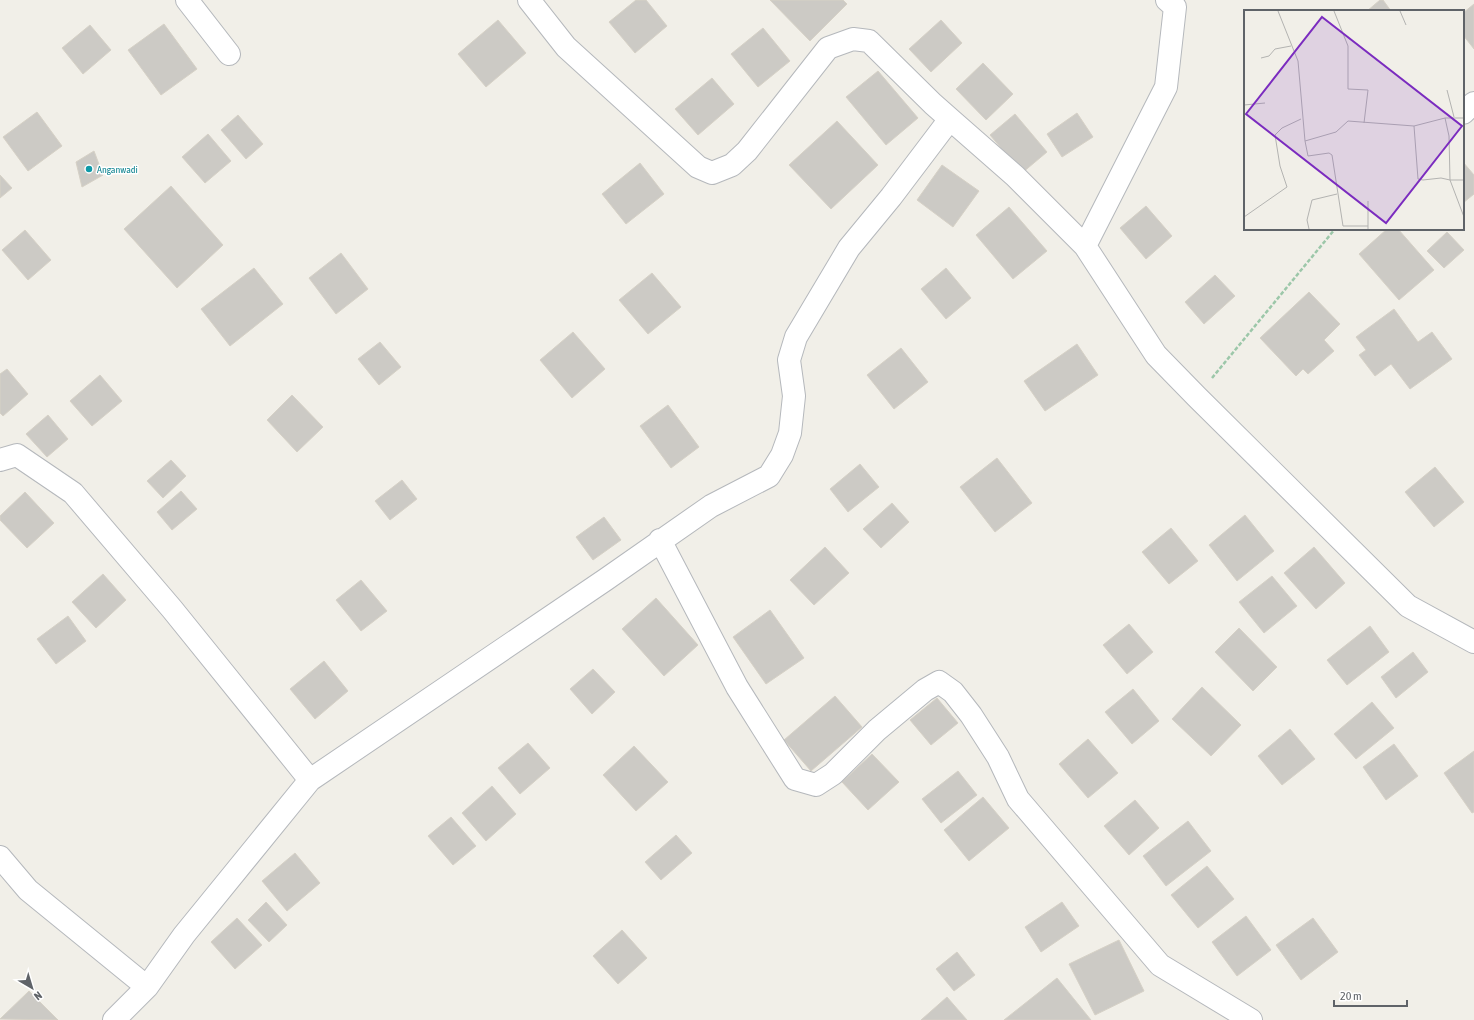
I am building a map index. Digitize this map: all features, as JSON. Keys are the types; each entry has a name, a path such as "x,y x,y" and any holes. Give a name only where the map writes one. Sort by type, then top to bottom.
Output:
{"street":[{"path":"187,0 229,54"},
{"path":"529,0 566,47 698,166 712,173 732,165 747,151 828,48 853,39 870,41 933,104 1015,176 1085,246 1156,354 1197,397 1408,606 1474,642"},
{"path":"1085,246 1166,87 1175,7 1167,0"},
{"path":"1464,112 1474,103"},
{"path":"114,1020 146,987 184,935 310,780 605,580 660,540 711,506 769,476 782,455 790,432 794,396 788,360 796,337 849,248 891,197 950,119"},
{"path":"0,460 17,455 73,493 172,609 310,780"},
{"path":"660,540 737,687 795,779 816,785 833,774 877,730 925,690 939,682 953,692 971,715 998,757 1018,799 1160,965 1251,1020"},
{"path":"0,857 28,890 146,987"}],"path":[{"path":"1197,397 1334,230"}],"building":[{"path":"636,0 646,0 667,26 635,53 609,22"},
{"path":"770,0 843,0 847,4 810,41"},
{"path":"1380,0 1383,0 1390,10 1368,10"},
{"path":"1474,4 1474,49 1464,36 1464,12"},
{"path":"498,20 526,53 486,87 458,54"},
{"path":"941,20 962,43 931,72 909,49"},
{"path":"164,24 197,69 161,95 128,50"},
{"path":"90,25 111,50 83,74 62,48"},
{"path":"763,28 790,61 758,87 731,54"},
{"path":"983,63 1013,94 986,120 956,89"},
{"path":"878,71 918,118 886,145 846,97"},
{"path":"712,78 734,104 698,135 675,109"},
{"path":"37,112 62,146 28,171 3,137"},
{"path":"1077,113 1093,137 1062,157 1047,134"},
{"path":"1015,114 1047,152 1022,173 990,135"},
{"path":"238,115 263,144 246,159 221,130"},
{"path":"837,121 878,165 831,209 789,165"},
{"path":"208,134 231,161 205,183 182,157"},
{"name":"Anganwadi","path":"94,151 103,175 82,187 76,162"},
{"path":"640,163 664,194 626,224 602,194"},
{"path":"1464,163 1474,175 1474,194 1464,202"},
{"path":"942,165 979,191 953,227 917,200"},
{"path":"0,175 12,188 0,198"},
{"path":"171,186 223,245 177,288 124,229"},
{"path":"1146,206 1172,236 1146,259 1120,228"},
{"path":"1009,207 1047,251 1013,279 976,235"},
{"path":"25,230 51,260 28,280 2,250"},
{"path":"1386,230 1399,230 1434,270 1399,300 1359,254"},
{"path":"1447,232 1464,250 1444,268 1427,251"},
{"path":"341,253 368,289 336,314 309,278"},
{"path":"254,268 283,304 230,346 201,309"},
{"path":"946,268 971,298 946,319 921,289"},
{"path":"652,273 681,307 648,334 619,300"},
{"path":"1215,275 1235,296 1204,324 1185,302"},
{"path":"1309,292 1340,324 1324,340 1334,351 1308,374 1303,369 1296,376 1260,338"},
{"path":"1394,309 1418,342 1432,332 1452,359 1410,389 1391,364 1375,376 1359,355 1366,350 1356,337"},
{"path":"573,332 605,369 572,398 540,360"},
{"path":"380,342 401,367 379,385 358,359"},
{"path":"1077,344 1098,375 1045,411 1024,381"},
{"path":"901,348 928,382 894,409 867,375"},
{"path":"7,369 28,394 3,416 0,413 0,374"},
{"path":"100,375 122,401 92,426 70,401"},
{"path":"292,395 323,427 297,452 267,420"},
{"path":"668,405 699,447 671,468 640,426"},
{"path":"48,415 68,439 47,457 26,434"},
{"path":"997,458 1032,503 995,532 960,487"},
{"path":"171,460 186,476 163,498 147,481"},
{"path":"860,464 879,487 848,512 830,489"},
{"path":"1435,467 1464,502 1434,527 1405,492"},
{"path":"402,480 417,499 390,520 375,501"},
{"path":"181,491 197,509 172,530 157,512"},
{"path":"25,492 54,523 27,548 0,520 0,516"},
{"path":"892,503 909,522 881,548 863,529"},
{"path":"1245,515 1274,551 1237,581 1209,545"},
{"path":"604,517 621,540 593,560 576,537"},
{"path":"1171,528 1198,561 1169,584 1142,552"},
{"path":"825,547 849,573 814,605 790,580"},
{"path":"1314,547 1345,583 1316,609 1284,573"},
{"path":"103,574 126,600 96,628 72,602"},
{"path":"1272,576 1297,606 1264,633 1239,602"},
{"path":"361,580 387,611 361,631 336,600"},
{"path":"656,598 698,645 664,676 622,629"},
{"path":"770,610 804,658 766,684 733,637"},
{"path":"68,616 86,641 56,664 37,639"},
{"path":"1129,624 1153,652 1127,674 1103,645"},
{"path":"1370,626 1389,652 1347,685 1327,660"},
{"path":"1239,628 1277,667 1253,691 1215,652"},
{"path":"1413,652 1428,672 1396,698 1381,677"},
{"path":"324,661 348,691 315,719 290,689"},
{"path":"593,669 615,692 592,714 570,689"},
{"path":"1202,687 1241,725 1211,756 1172,719"},
{"path":"1133,689 1159,721 1132,744 1105,712"},
{"path":"835,696 862,727 811,771 784,740"},
{"path":"937,698 958,723 931,745 910,720"},
{"path":"1372,702 1394,728 1356,759 1334,734"},
{"path":"1290,729 1315,759 1282,785 1258,756"},
{"path":"1088,739 1118,773 1088,798 1059,764"},
{"path":"528,743 550,768 520,794 498,768"},
{"path":"1394,744 1418,776 1386,800 1363,767"},
{"path":"634,746 668,782 636,811 603,775"},
{"path":"1474,751 1474,812 1472,813 1444,773"},
{"path":"872,754 899,782 868,810 842,782"},
{"path":"958,771 977,795 941,823 922,799"},
{"path":"492,786 516,814 486,841 462,813"},
{"path":"983,797 1009,828 969,861 944,830"},
{"path":"1135,800 1159,828 1129,855 1104,826"},
{"path":"451,817 476,846 453,865 428,836"},
{"path":"1188,821 1211,851 1166,886 1143,856"},
{"path":"676,835 692,853 661,880 645,862"},
{"path":"295,853 320,883 287,911 262,881"},
{"path":"1207,866 1234,899 1198,928 1171,895"},
{"path":"266,902 287,925 269,942 248,920"},
{"path":"1062,902 1079,926 1041,952 1025,927"},
{"path":"1246,916 1271,950 1237,976 1212,942"},
{"path":"237,918 262,945 235,969 211,942"},
{"path":"1313,918 1338,952 1301,980 1276,945"},
{"path":"622,930 647,958 618,984 593,956"},
{"path":"1119,940 1144,991 1095,1015 1069,964"},
{"path":"957,952 975,975 954,991 936,969"},
{"path":"1057,978 1091,1020 1004,1020"},
{"path":"29,991 58,1020 0,1019"},
{"path":"947,997 967,1020 921,1020"}],"place":[{"name":"Anganwadi","path":"89,169"}]}
